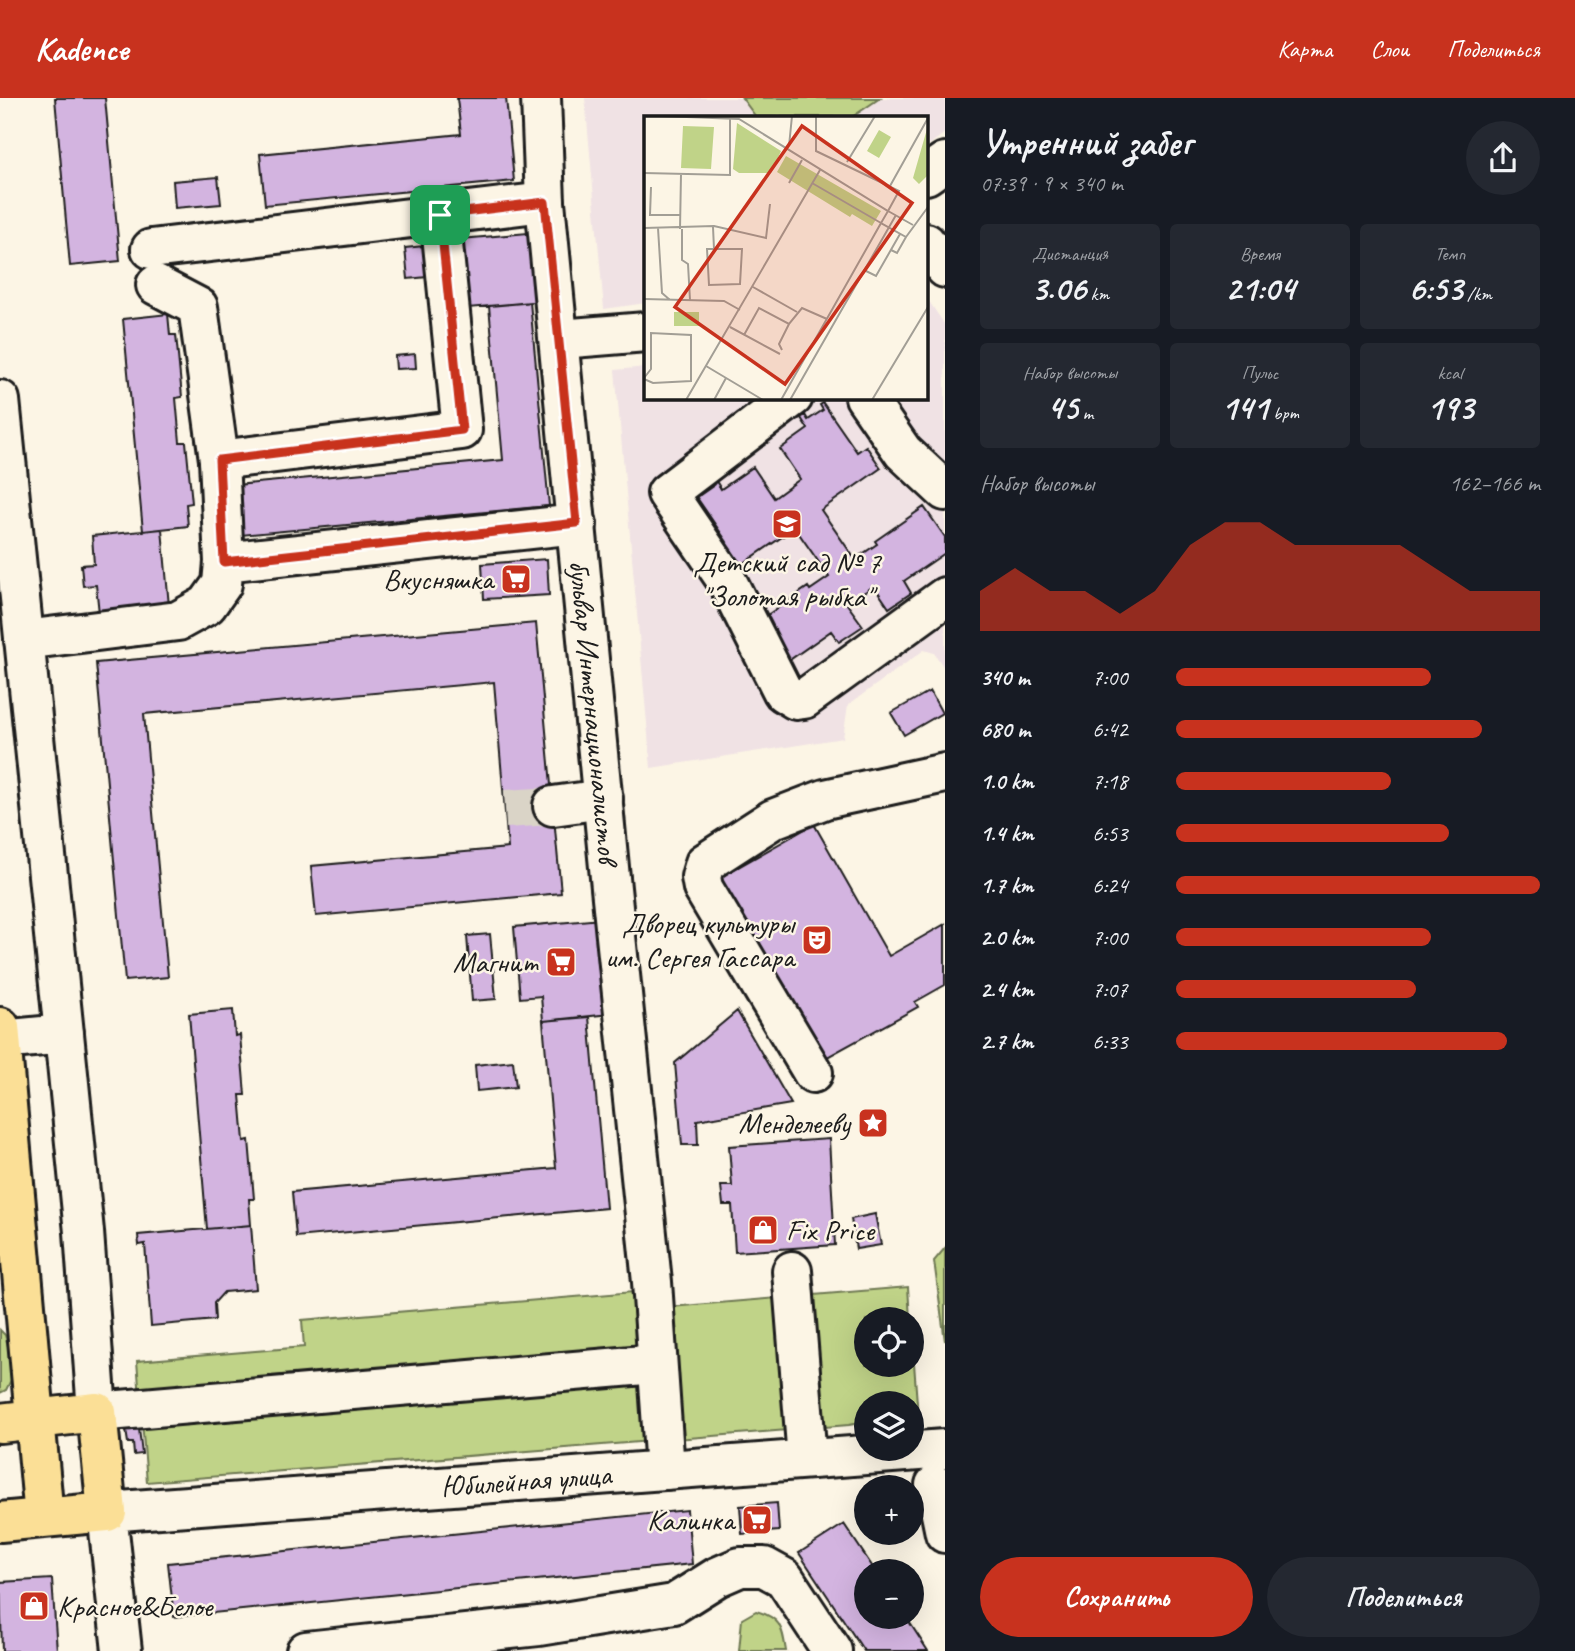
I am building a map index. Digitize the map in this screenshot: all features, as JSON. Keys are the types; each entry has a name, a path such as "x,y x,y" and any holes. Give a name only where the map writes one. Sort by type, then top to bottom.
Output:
{"main road":[{"path":"1,1054 18,1421 44,1518"},
{"path":"0,1522 107,1512 97,1412 18,1421"}],"street":[{"name":"бульвар Интернационалистов","path":"541,98 545,202 652,1282 665,1470"},
{"path":"928,174 945,162"},
{"path":"24,640 178,621 207,605 222,584 224,562 219,460 198,307 153,267 440,215 545,202"},
{"path":"219,460 462,430 440,215"},
{"path":"928,246 945,268"},
{"path":"560,339 644,332"},
{"path":"790,399 667,493 727,581 783,692 796,700 804,699 945,597"},
{"path":"866,399 903,452 945,491"},
{"path":"0,400 84,1232 97,1412 656,1364"},
{"path":"224,562 577,523"},
{"path":"813,1073 703,888 701,877 705,863 773,819 825,799 945,773"},
{"path":"553,806 603,799"},
{"path":"1,1054 64,1034"},
{"path":"792,1271 807,1459"},
{"name":"Юбилейная улица","path":"107,1512 807,1459 940,1467"},
{"path":"940,1467 945,1533"},
{"path":"107,1512 122,1651"},
{"path":"306,1651 540,1639 674,1604 740,1567 764,1567 784,1578 832,1651"}],"shaded area":[{"path":"585,98 945,98 945,133 928,146 928,116 644,116 644,303 604,309"},
{"name":"Детский сад № 7 \"Золотая рыбка\"","path":"928,300 945,325 945,669 934,653 924,650 848,705 843,738 651,768 615,370 644,367 644,399 928,399"}],"green space":[{"path":"742,98 880,98 853,116 755,116"},
{"path":"945,1248 945,1341 934,1261"},
{"path":"908,1287 909,1307 854,1307 854,1377 915,1377 916,1391 854,1391 854,1424 849,1425 147,1482 137,1361 304,1347 302,1320 645,1291 647,1309"},
{"path":"0,1330 5,1335 15,1372 6,1390 0,1393"},
{"path":"756,1611 771,1617 779,1625 786,1651 739,1651 742,1619"}],"building":[{"path":"55,98 105,98 120,261 70,266"},
{"path":"457,98 506,98 514,181 265,205 260,154 461,134"},
{"path":"218,177 221,204 175,208 173,181"},
{"path":"539,232 545,301 468,308 461,239"},
{"path":"424,246 427,277 408,279 405,248"},
{"path":"530,302 549,506 241,535 236,485 503,460 489,306"},
{"path":"168,314 170,335 176,335 182,397 176,398 180,442 186,442 192,503 186,504 188,526 143,531 123,319"},
{"path":"415,354 416,368 396,369 395,356"},
{"path":"823,403 857,452 866,446 881,468 821,510 855,559 877,544 875,541 924,507 945,537 945,553 904,581 911,593 889,608 874,586 847,604 863,626 839,642 831,631 781,666 753,625 808,587 810,590 829,577 795,528 731,572 716,550 727,542 693,492 696,490 700,495 714,485 710,481 714,478 721,489 753,467 774,498 800,479 780,449 808,429 801,418 805,415 808,420 823,410 820,405"},
{"path":"162,529 169,606 99,613 96,585 83,586 81,565 94,564 92,536"},
{"name":"Вкусняшка","path":"547,559 549,595 484,599 482,564"},
{"path":"536,623 561,893 316,916 311,866 508,848 494,682 144,714 168,977 125,981 96,663"},
{"path":"930,691 942,713 904,735 891,713"},
{"name":"Дворец культуры им. Сергея Гассара","path":"814,824 889,956 945,924 945,985 915,1002 918,1007 822,1060 719,878"},
{"name":"Магнит","path":"601,919 610,1014 543,1021 541,996 520,998 514,927"},
{"path":"490,934 496,999 472,1001 467,936"},
{"path":"233,1010 235,1036 240,1035 245,1095 240,1095 244,1141 249,1140 254,1199 249,1199 251,1225 207,1229 189,1014"},
{"path":"737,1011 791,1104 697,1120 698,1145 682,1145 675,1063"},
{"path":"589,1017 606,1208 296,1237 292,1192 556,1168 543,1021"},
{"path":"513,1061 516,1087 477,1091 475,1065"},
{"path":"829,1139 835,1245 735,1252 732,1205 723,1205 721,1186 732,1186 729,1146"},
{"path":"875,1214 881,1245 856,1249 851,1219"},
{"path":"251,1225 256,1289 224,1292 214,1303 215,1320 151,1326 145,1244 139,1245 138,1235"},
{"path":"139,1429 142,1454 134,1455 133,1443 128,1443 126,1430"},
{"path":"777,1503 779,1531 742,1534 740,1506"},
{"path":"687,1510 692,1564 174,1617 168,1563"},
{"path":"844,1524 854,1539 854,1545 858,1545 867,1559 854,1559 854,1629 914,1629 928,1651 864,1651 799,1553"},
{"path":"52,1579 57,1651 2,1651 0,1582"}],"tunnel":[{"path":"505,809 553,806"}],"place":[{"name":"Детский сад № 7 \"Золотая рыбка\"","path":"787,524"},
{"name":"Вкусняшка","path":"516,579"},
{"name":"Дворец культуры им. Сергея Гассара","path":"817,940"},
{"name":"Магнит","path":"561,962"},
{"name":"Менделееву","path":"873,1123"},
{"name":"Fix Price","path":"763,1230"},
{"name":"Калинка","path":"757,1520"},
{"name":"Красное&Белое","path":"34,1606"}],"route":[{"path":"545,202 577,523 224,562 219,460 462,430 440,215 545,202"}]}
